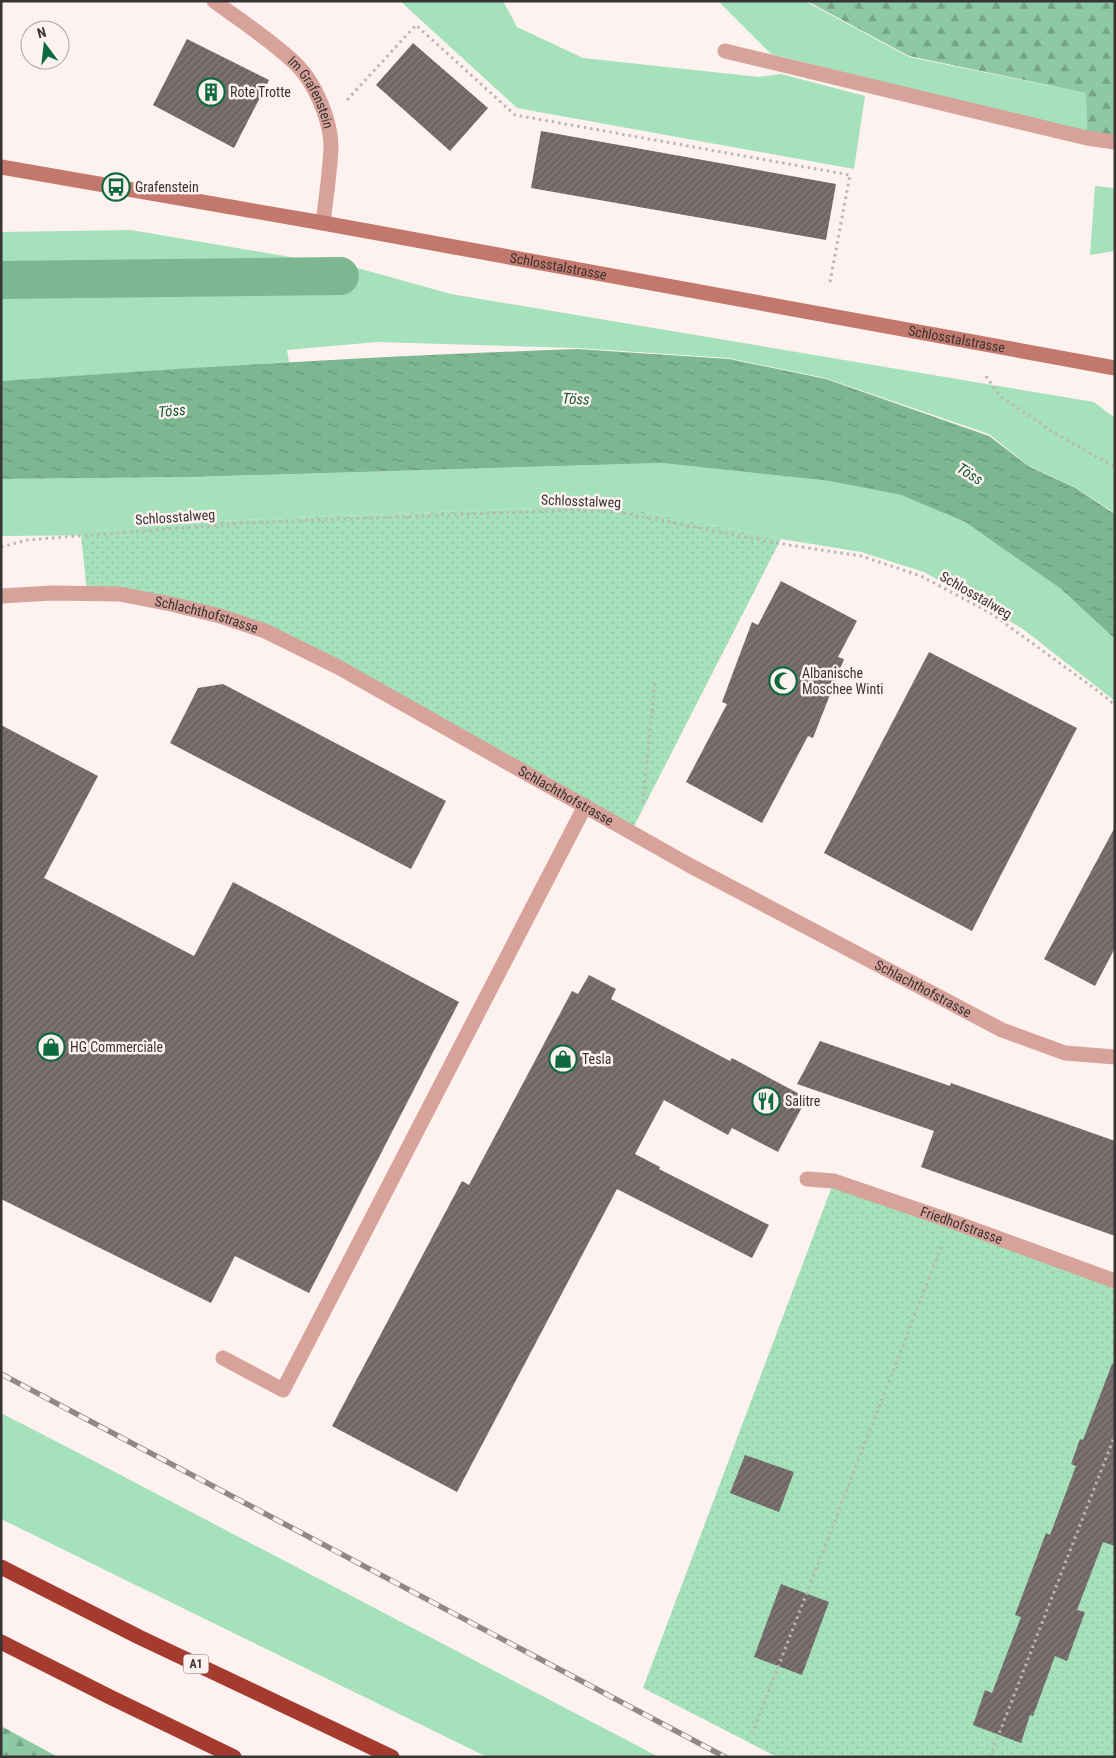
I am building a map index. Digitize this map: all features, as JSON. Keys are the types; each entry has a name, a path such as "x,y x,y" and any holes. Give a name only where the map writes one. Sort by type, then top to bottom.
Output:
{"highway":[{"name":"A1","path":"1,1567 148,1641 392,1757"},
{"path":"1,1642 110,1698 234,1757"}],"main road":[{"name":"Schlosstalstrasse","path":"1,167 323,223 1115,368"}],"street":[{"name":"Im Grafenstein","path":"214,1 297,65 319,98 328,121 331,146 323,223"},
{"path":"724,51 1087,138 1115,142"},
{"name":"Schlachthofstrasse","path":"1,596 52,592 119,594 212,614 265,631 338,667 690,865 1002,1030 1065,1053 1115,1057"},
{"path":"223,1358 283,1390 585,806"},
{"name":"Friedhofstrasse","path":"807,1179 834,1181 1115,1280"}],"path":[{"path":"328,121 416,25 515,115 850,175 830,282"},
{"path":"986,376 999,395 1051,431 1115,467"},
{"name":"Schlosstalweg","path":"1,547 28,540 246,523 572,510 618,512 776,543 861,556 921,576 992,614 1115,705"},
{"path":"642,802 655,682"},
{"path":"752,1734 951,1221"},
{"path":"990,1757 1115,1435"}],"shaded area":[{"path":"400,1 503,1 517,27 583,58 759,77 781,74 865,96 854,169 517,108"},
{"path":"718,1 805,1 909,57 1086,93 1087,134 771,54"},
{"path":"1095,186 1115,188 1115,251 1090,255"},
{"path":"131,230 361,269 451,294 1094,402 1115,418 1115,513 1073,486 1029,466 989,434 825,378 728,358 577,348 377,342 287,350 289,362 1,381 1,232"},
{"path":"662,463 829,481 901,495 965,522 1061,589 1115,639 1115,701 1023,629 924,572 861,552 781,539 610,505 217,521 114,535 1,536 1,479 191,477"},
{"path":"610,505 781,539 631,832 265,631 87,593 81,535 216,521"},
{"path":"834,1181 1115,1281 1115,1757 777,1757 643,1688"},
{"path":"1,1413 659,1757 487,1757 1,1519"}],"green space":[{"path":"807,1 1115,1 1115,142 1087,138 1086,93 909,56"},
{"path":"1,1726 58,1757 1,1757"}],"water":[{"name":"Töss","path":"577,349 729,359 826,379 989,436 1030,467 1074,487 1115,514 1115,639 1061,589 965,522 901,495 829,481 662,463 191,477 1,479 1,381 289,362"}],"building":[{"name":"Rote Trotte","path":"187,39 269,80 234,148 153,105"},
{"path":"413,43 488,108 450,151 376,85"},
{"path":"541,131 836,184 826,240 531,188"},
{"name":"Albanische Moschee Winti","path":"781,581 857,621 838,657 844,659 813,738 808,736 762,823 686,782 727,704 722,702 752,622 758,625"},
{"path":"929,652 1077,728 972,931 824,853"},
{"path":"223,684 446,801 411,869 170,743 198,688"},
{"path":"1,725 98,776 44,878 194,956 233,882 459,1002 309,1293 235,1256 211,1303 1,1199"},
{"path":"1115,827 1115,948 1095,986 1044,959"},
{"path":"589,975 616,989 611,999 730,1061 732,1058 807,1098 778,1152 732,1128 728,1135 664,1100 635,1154 660,1167 659,1169 769,1225 752,1258 617,1189 457,1492 332,1426 462,1181 469,1185 572,991 578,994"},
{"path":"820,1041 950,1086 951,1083 1115,1141 1115,1236 921,1167 934,1131 797,1084"},
{"path":"1112,1364 1115,1365 1115,1546 1103,1542 1077,1610 1085,1612 1067,1661 1055,1656 1033,1716 1030,1715 1021,1743 973,1725 985,1690 992,1693 1021,1617 1015,1615 1046,1533 1050,1535 1076,1466 1071,1464 1080,1439 1083,1440"},
{"path":"745,1455 794,1472 779,1512 730,1493"},
{"path":"781,1584 829,1602 802,1675 754,1657"}],"waterway":[{"path":"1,280 340,276"}],"railway":[{"path":"1,1374 725,1757"}],"place":[{"name":"Rote Trotte","path":"211,92"},
{"name":"Grafenstein","path":"116,187"},
{"name":"Albanische Moschee Winti","path":"783,681"},
{"name":"HG Commerciale","path":"51,1047"},
{"name":"Tesla","path":"563,1059"},
{"name":"Salitre","path":"766,1101"}]}
